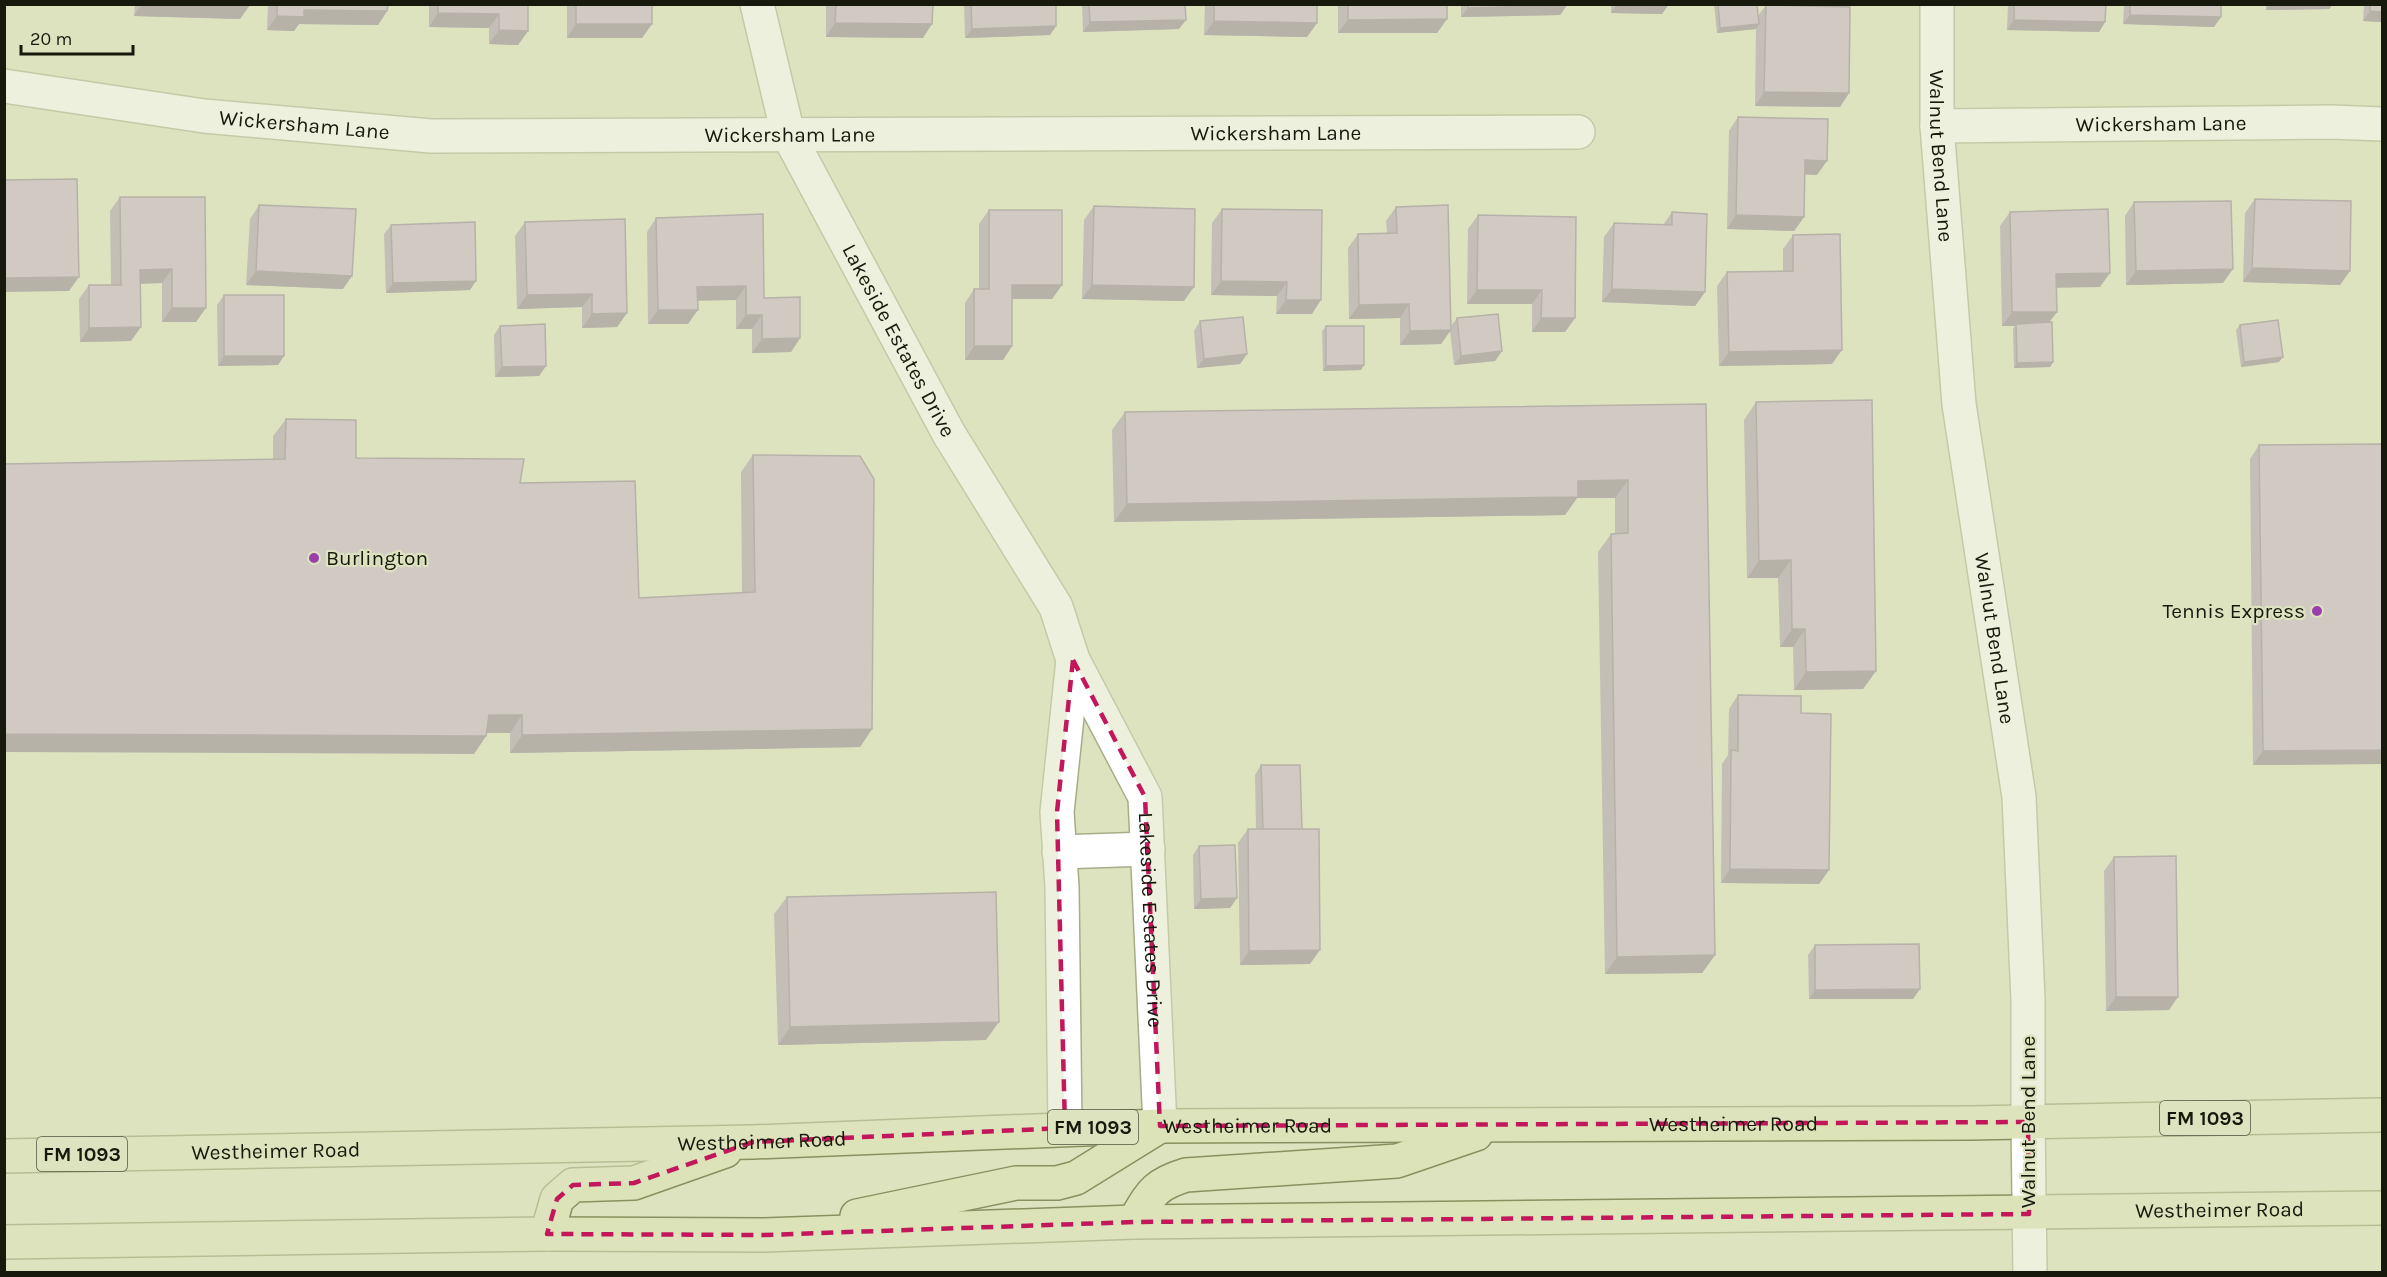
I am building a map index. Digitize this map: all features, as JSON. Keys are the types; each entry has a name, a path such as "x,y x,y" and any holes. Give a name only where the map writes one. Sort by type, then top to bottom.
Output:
{"main road":[{"name":"Westheimer Road","path":"4,1156 753,1142 1160,1126 2028,1122 2382,1115"},
{"path":"1134,1222 1151,1194 1164,1182 1186,1175 1397,1161 1504,1125"},
{"path":"764,1235 1016,1183 1057,1183 1076,1178 1160,1126"},
{"path":"547,1234 557,1199 573,1185 634,1183 753,1142"},
{"name":"Westheimer Road","path":"4,1242 547,1234 764,1235 1134,1222 2029,1214 2382,1208"}],"street":[{"name":"Lakeside Estates Drive","path":"757,4 788,134 949,434 1056,608 1073,660 1145,797 1160,1126"},
{"name":"Walnut Bend Lane","path":"1937,4 1937,126 1959,404 2019,797 2028,1000 2030,1272"},
{"name":"Wickersham Lane","path":"4,87 204,116 431,136 1578,132"},
{"name":"Wickersham Lane","path":"1937,126 2382,124"},
{"name":"Lakeside Estates Drive","path":"1065,1128 1057,812 1073,660"},
{"path":"1059,852 1148,849"}],"highlighted area":[{"path":"1073,660 1145,797 1160,1126 2028,1122 2029,1214 1134,1222 764,1235 547,1234 557,1199 573,1185 634,1183 753,1142 1065,1128 1057,812"}],"building":[{"path":"277,4 388,4 387,11 304,10 304,17 277,16"},
{"path":"438,4 528,4 528,31 499,30 499,14 438,13"},
{"path":"576,4 652,4 652,24 576,24"},
{"path":"836,4 933,4 932,24 835,23"},
{"path":"971,4 1056,4 1056,26 972,29"},
{"path":"1089,4 1185,4 1186,20 1090,22"},
{"path":"1214,4 1317,4 1317,23 1214,21"},
{"path":"1348,4 1447,4 1447,19 1348,20"},
{"path":"1468,4 1567,4 1567,5 1468,8"},
{"path":"1718,4 1757,4 1759,24 1720,28"},
{"path":"2014,4 2106,4 2105,22 2014,20"},
{"path":"2130,4 2221,4 2221,17 2130,15"},
{"path":"2370,4 2382,4 2382,12 2370,11"},
{"path":"1766,5 1850,7 1849,93 1764,92"},
{"path":"1738,117 1828,119 1827,161 1805,160 1804,217 1736,215"},
{"path":"77,179 79,277 4,278 4,180"},
{"path":"120,197 205,197 206,308 172,308 172,269 140,270 141,327 89,328 89,285 121,285"},
{"path":"2255,199 2351,201 2350,271 2252,268"},
{"path":"2231,201 2233,269 2136,271 2134,202"},
{"path":"259,205 356,209 352,276 256,271"},
{"path":"1448,205 1451,330 1410,331 1409,304 1359,305 1358,234 1397,233 1396,207"},
{"path":"1094,206 1195,209 1194,287 1092,285"},
{"path":"1222,209 1322,210 1321,300 1286,300 1287,282 1221,281"},
{"path":"2108,209 2110,273 2056,274 2057,312 2012,312 2010,212"},
{"path":"989,210 1062,210 1062,285 1012,285 1012,346 974,346 974,289 989,289"},
{"path":"1672,212 1707,214 1705,292 1612,289 1614,223 1672,225"},
{"path":"763,214 764,298 800,297 800,338 762,339 762,315 746,315 746,286 697,287 698,310 658,310 656,218"},
{"path":"1478,215 1576,217 1575,318 1541,318 1542,290 1477,290"},
{"path":"625,219 627,313 592,314 592,294 527,295 525,222"},
{"path":"475,222 476,281 393,283 391,225"},
{"path":"1840,234 1842,350 1729,352 1727,272 1793,271 1793,235"},
{"path":"224,295 284,295 284,356 224,356"},
{"path":"1498,314 1502,351 1461,356 1457,318"},
{"path":"1243,317 1247,354 1204,359 1200,321"},
{"path":"2278,320 2283,357 2244,362 2240,325"},
{"path":"2052,322 2053,362 2017,363 2016,324"},
{"path":"545,324 546,366 502,367 500,326"},
{"path":"1326,326 1364,326 1364,365 1326,366"},
{"path":"1872,400 1876,671 1806,672 1805,629 1792,629 1791,560 1759,561 1756,402"},
{"path":"1706,404 1715,955 1617,957 1611,534 1628,533 1628,480 1578,481 1578,497 1127,504 1125,412"},
{"name":"Burlington","path":"286,419 356,420 356,458 524,459 520,483 635,481 639,598 755,592 753,455 860,456 874,479 872,729 522,735 522,715 489,715 486,736 4,734 4,464 285,459"},
{"name":"Tennis Express","path":"2382,444 2382,750 2263,751 2259,445"},
{"path":"1738,695 1801,696 1801,713 1831,714 1829,870 1730,869 1731,750 1738,751"},
{"path":"1261,765 1300,765 1302,829 1263,829"},
{"path":"1248,829 1319,829 1320,950 1249,951"},
{"path":"1235,845 1237,898 1201,899 1199,846"},
{"path":"2176,856 2178,997 2116,997 2114,857"},
{"path":"996,892 999,1022 790,1027 787,897"},
{"path":"1919,944 1920,989 1815,990 1815,945"}],"place":[{"name":"Burlington","path":"314,558"},
{"name":"Tennis Express","path":"2317,611"}]}
